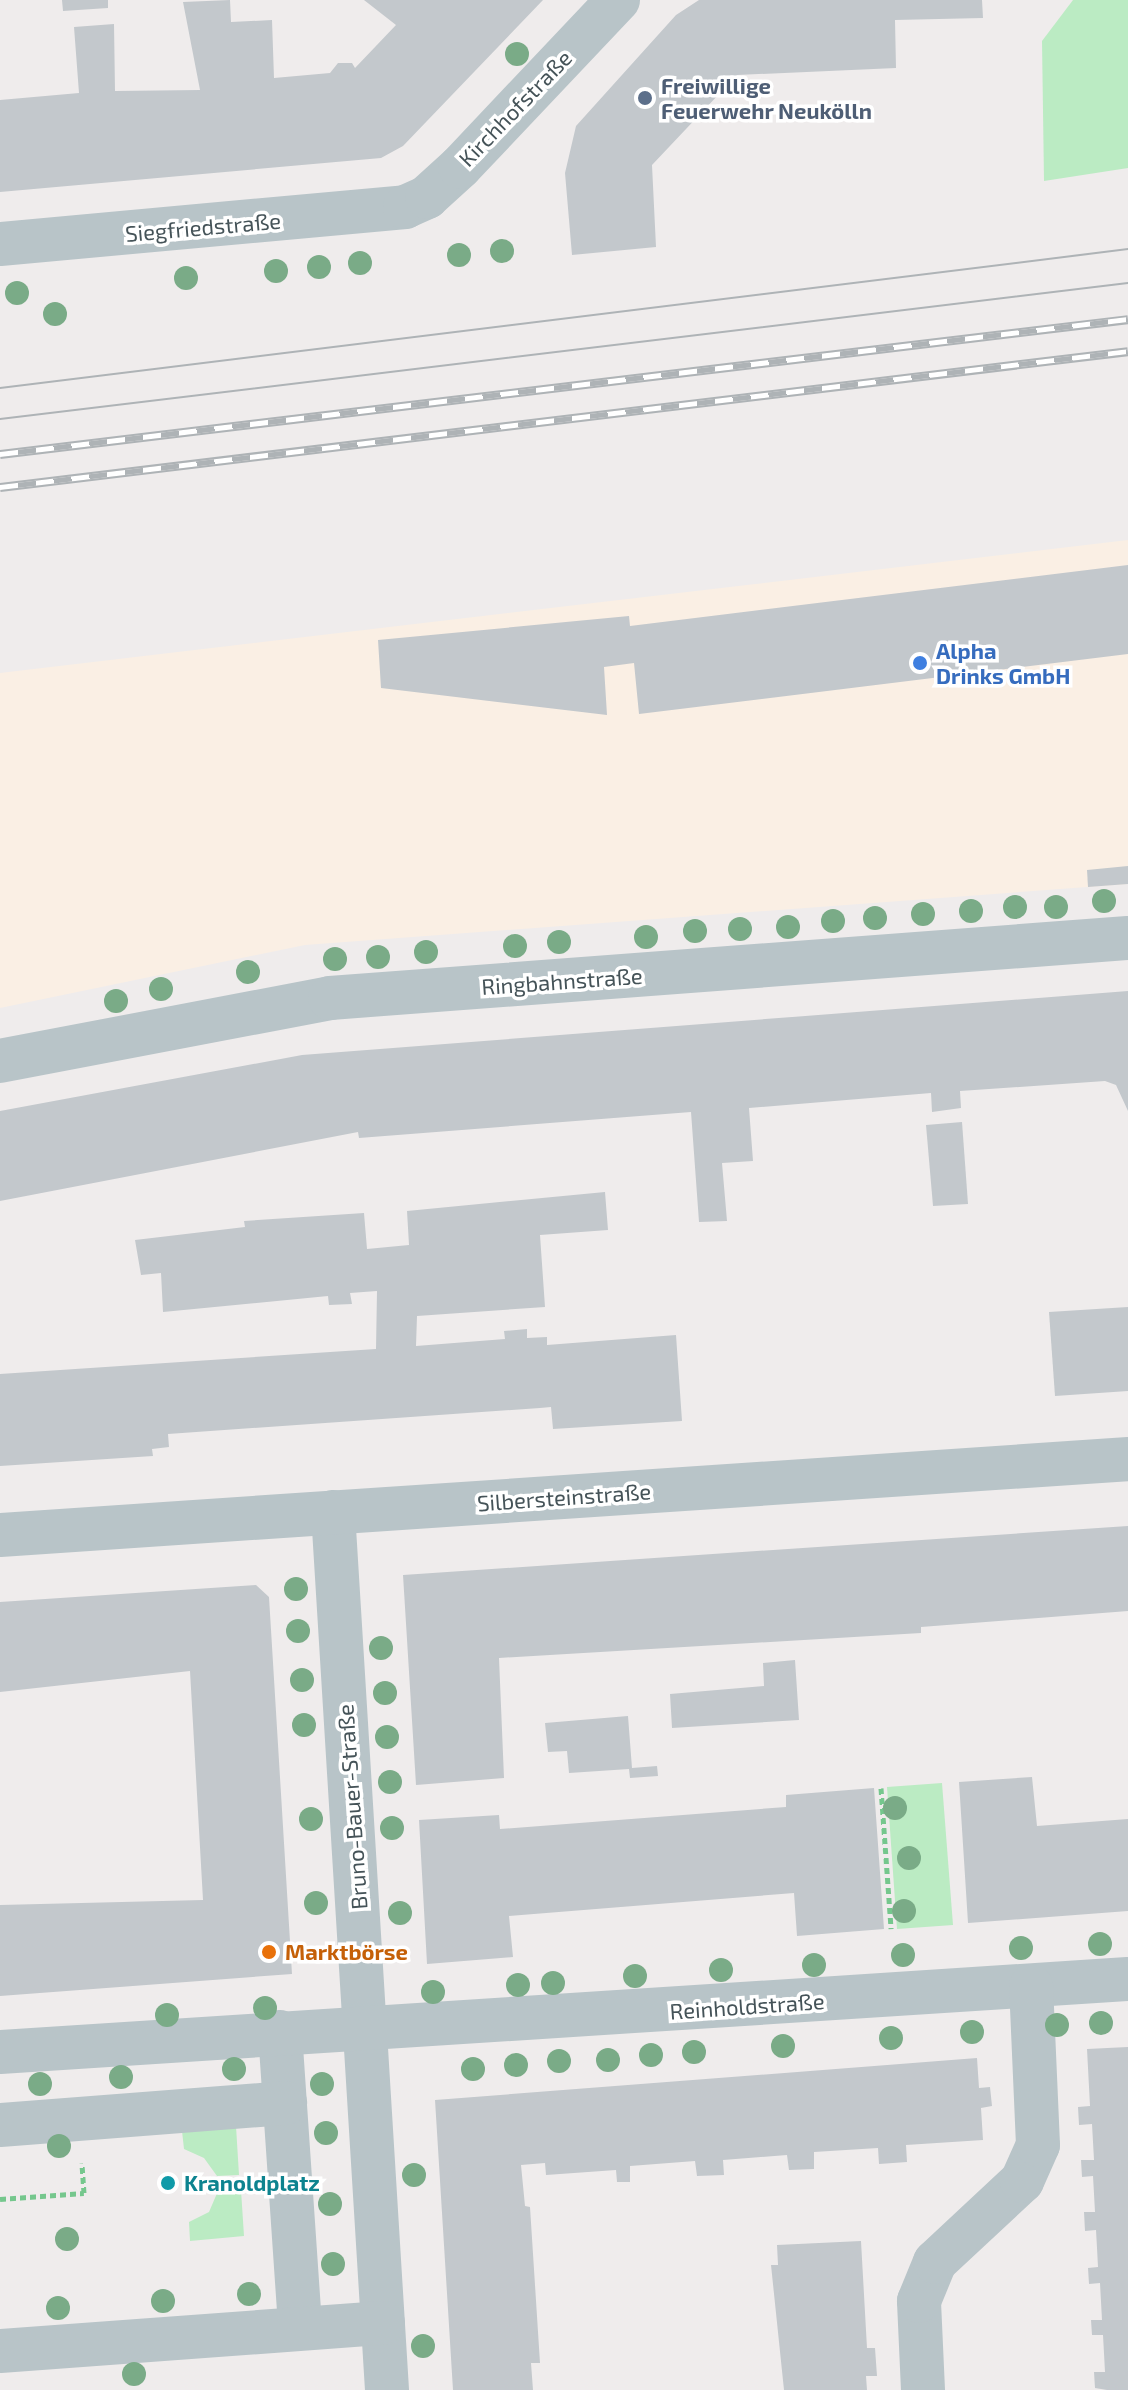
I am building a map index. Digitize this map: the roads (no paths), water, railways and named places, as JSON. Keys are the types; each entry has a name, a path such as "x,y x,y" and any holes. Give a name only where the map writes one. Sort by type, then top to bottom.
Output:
{"street":[{"name":"Kirchhofstraße","path":"405,207 427,197 460,167 618,0"},
{"name":"Siegfriedstraße","path":"0,244 405,207"},
{"name":"Ringbahnstraße","path":"0,1061 330,998 1128,938"},
{"name":"Silbersteinstraße","path":"0,1535 1128,1459"},
{"name":"Bruno-Bauer-Straße","path":"333,1512 387,2390"},
{"name":"Reinholdstraße","path":"366,2033 1128,1979"},
{"path":"923,2390 919,2301 935,2262 1022,2181 1038,2145 1031,1986"},
{"path":"0,2052 280,2032 366,2033"},
{"path":"280,2032 300,2328"},
{"path":"0,2125 285,2103"},
{"path":"0,2351 383,2323"}],"tram line":[{"path":"0,388 1128,249"},
{"path":"0,419 1128,283"}],"railway":[{"path":"0,454 1128,319"},
{"path":"0,487 1128,351"}],"place":[{"name":"Freiwillige Feuerwehr Neukölln","path":"645,98"},
{"name":"Alpha Drinks GmbH","path":"920,663"},
{"name":"Marktbörse","path":"269,1952"},
{"name":"Kranoldplatz","path":"168,2183"}]}
